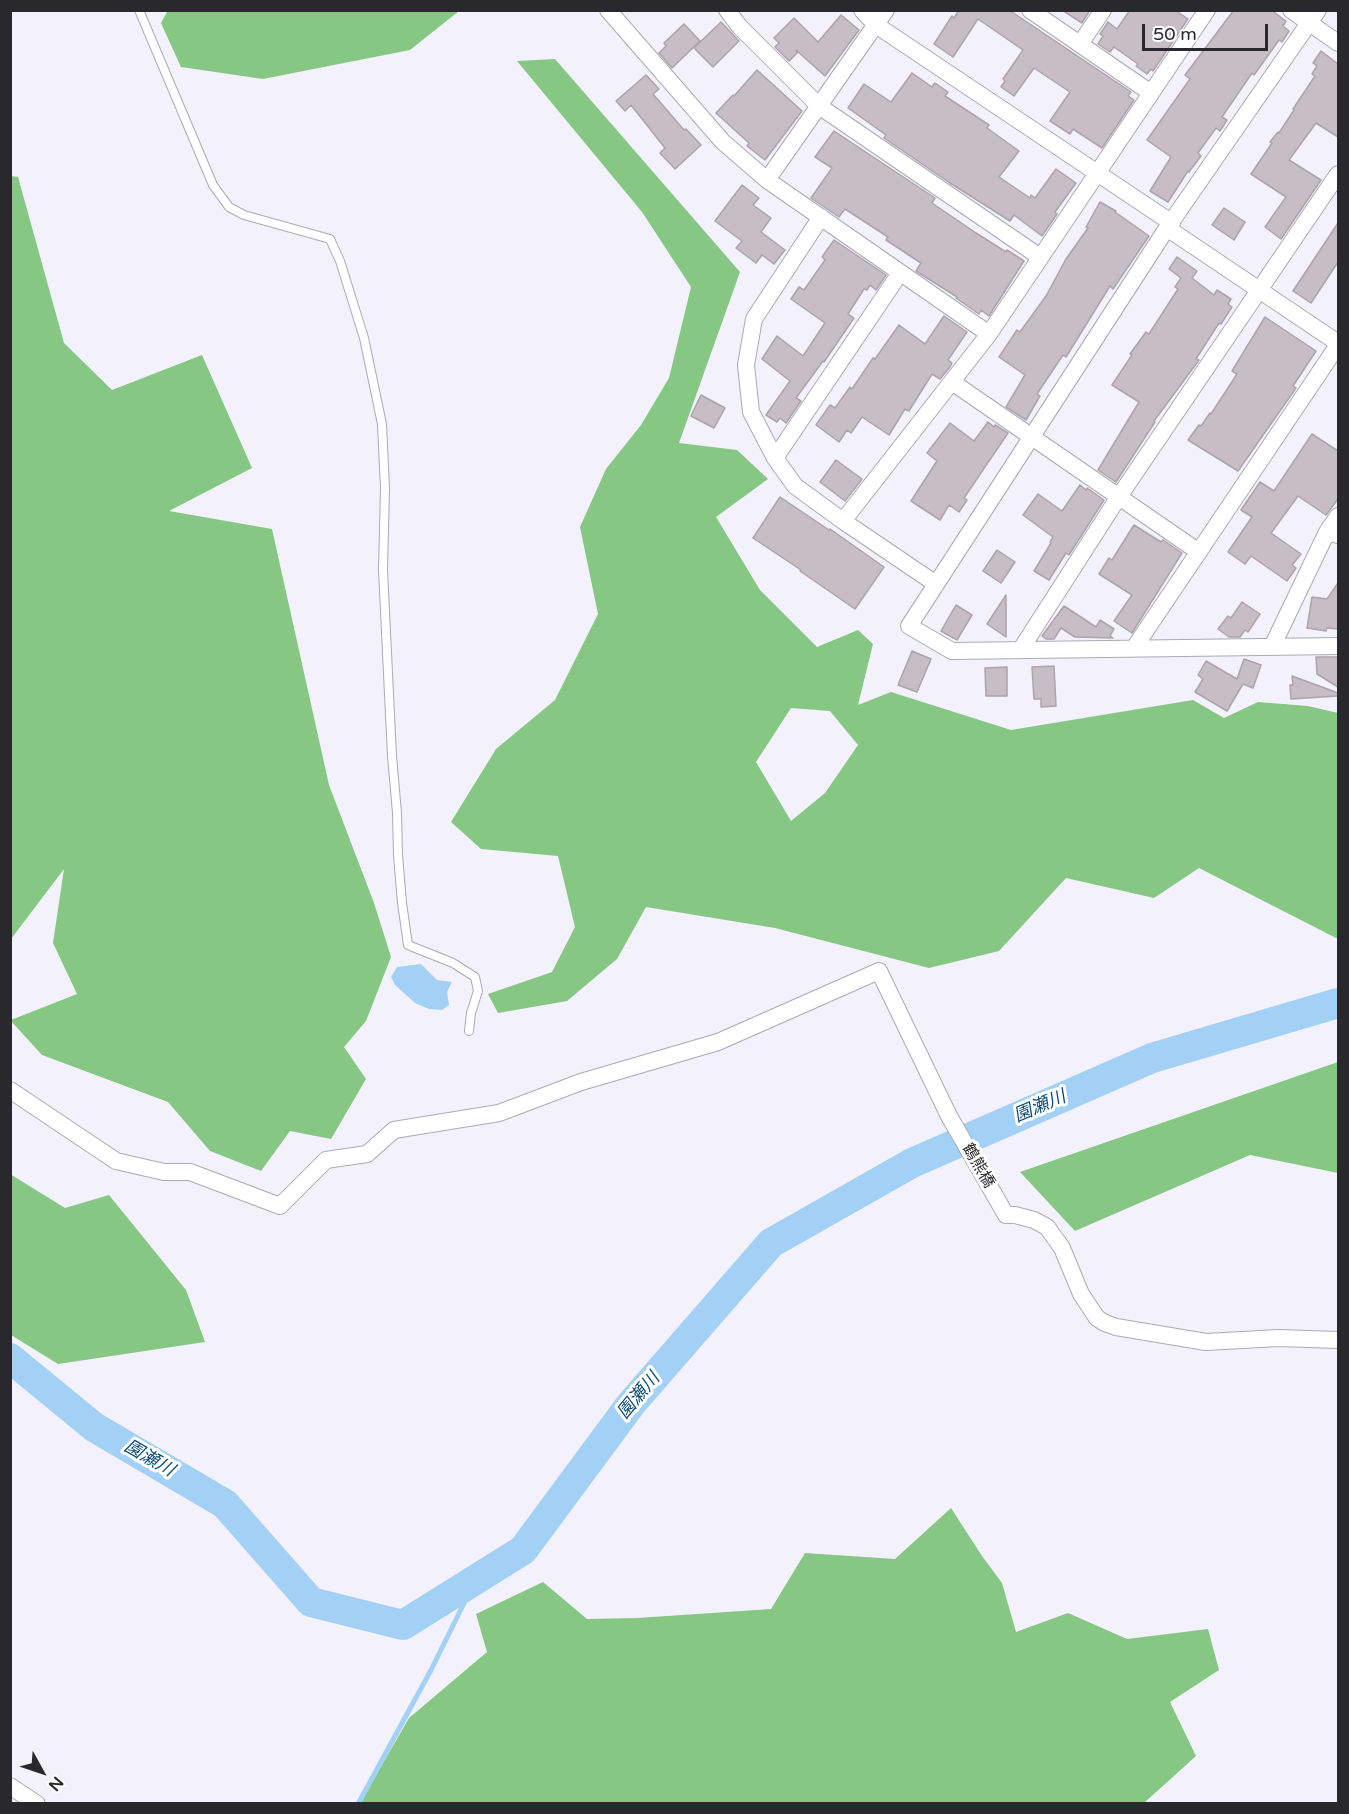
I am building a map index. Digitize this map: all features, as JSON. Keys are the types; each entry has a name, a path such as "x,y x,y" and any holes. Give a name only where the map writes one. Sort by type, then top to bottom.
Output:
{"street":[{"path":"608,10 723,142 767,180 989,334"},
{"path":"727,10 740,27 819,106 1040,257"},
{"path":"862,10 876,25 1096,172 1338,344 1134,648"},
{"path":"767,180 886,10"},
{"path":"1030,10 1151,93"},
{"path":"1080,44 1103,10"},
{"path":"843,521 989,334 1207,10"},
{"path":"1291,10 1314,17 1338,43"},
{"path":"1314,17 1170,225 909,626 952,651 1338,646"},
{"path":"1021,649 1119,498 1338,174"},
{"path":"821,217 754,319 746,365 751,412 775,458 795,486 936,584"},
{"path":"775,458 900,273"},
{"path":"952,382 1199,552"},
{"path":"1272,646 1333,533 1338,516"},
{"name":"鶴熊橋","path":"10,1090 116,1161 164,1172 190,1172 280,1206 326,1160 367,1154 394,1130 499,1113 580,1082 718,1042 879,971 949,1116 1006,1215 1034,1220 1047,1227 1062,1248 1086,1302 1097,1318 1105,1323 1206,1342 1278,1338 1338,1340"},
{"path":"10,1786 37,1803"}],"lane":[{"path":"139,10 213,185 229,207 244,215 330,239 340,261 364,338 382,424 385,488 383,570 392,756 401,891 408,945 453,963 475,977 478,991 471,1012 469,1031"}],"green space":[{"path":"168,10 459,11 410,50 263,79 181,67 161,23"},
{"path":"555,59 740,272 679,443 737,450 768,479 716,517 760,590 817,647 858,630 873,644 858,705 891,692 1011,730 1193,700 1224,718 1258,702 1308,706 1338,713 1338,939 1199,868 1154,898 1066,878 999,951 929,968 775,928 646,907 617,959 567,1001 498,1013 488,994 552,972 575,927 558,856 481,849 451,822 496,749 555,700 598,614 580,527 606,469 641,425 669,378 691,287 642,212 517,61","holes":["791,708 830,711 858,745 825,793 791,821 756,762"]},
{"path":"11,176 18,177 64,343 112,390 202,355 252,468 169,511 272,529 329,785 374,903 391,957 366,1021 344,1047 366,1079 331,1139 290,1131 261,1171 210,1151 168,1102 42,1055 11,1021 77,994 53,943 64,869 11,939"},
{"path":"1338,1062 1338,1173 1250,1155 1075,1231 1020,1172"},
{"path":"10,1174 65,1208 109,1195 186,1290 205,1342 58,1364 11,1335"},
{"path":"951,1508 1002,1583 1016,1632 1068,1613 1127,1639 1208,1629 1219,1670 1170,1702 1196,1756 1144,1803 360,1803 409,1718 487,1652 476,1614 543,1582 587,1619 771,1609 805,1553 895,1559"}],"water":[{"path":"421,964 437,980 452,982 447,992 449,1005 442,1010 429,1009 415,1003 395,985 391,977 397,967"}],"building":[{"path":"959,10 1009,10 1131,92 1128,96 1134,100 1102,148 1073,129 1070,134 1050,121 1070,92 1034,68 1014,96 1001,87 1005,81 1003,79 1023,50 978,19 953,57 934,44 952,16 954,18"},
{"path":"1062,10 1090,10 1082,23"},
{"path":"1130,10 1175,10 1188,19 1153,71 1151,69 1147,74 1136,66 1138,64 1114,47 1110,52 1098,44 1103,36 1100,34 1108,22 1117,29"},
{"path":"1234,10 1271,10 1286,21 1283,26 1289,31 1282,42 1279,40 1254,75 1252,73 1222,117 1227,120 1220,131 1216,128 1198,153 1201,156 1188,171 1168,202 1150,191 1171,157 1147,140 1190,79 1185,75"},
{"path":"841,15 859,30 825,76 796,50 797,53 789,61 775,47 779,43 774,38 794,18 818,42"},
{"path":"721,22 739,41 713,67 694,48"},
{"path":"684,24 700,41 672,68 659,53 666,46 664,43"},
{"path":"1321,51 1338,64 1338,137 1316,123 1289,160 1321,180 1281,239 1265,227 1286,197 1251,174 1315,76 1312,74 1317,66 1313,63"},
{"path":"757,70 802,111 765,160 747,146 749,143 716,113"},
{"path":"912,73 932,87 935,83 948,92 945,96 989,125 987,128 1019,151 999,177 1030,198 1031,195 1035,198 1056,169 1076,183 1055,212 1057,214 1042,236 1014,215 1010,221 950,183 884,138 886,135 848,108 864,84 891,102"},
{"path":"646,75 659,89 653,94 684,130 686,129 701,145 675,169 660,153 665,148 631,105 625,111 616,101"},
{"path":"834,131 935,198 932,203 1006,252 1007,250 1024,261 989,316 981,310 979,314 916,271 921,263 886,240 888,237 845,209 839,217 811,198 832,168 815,157"},
{"path":"742,185 759,198 753,205 771,218 761,232 785,250 774,264 762,255 756,263 736,248 742,241 715,221"},
{"path":"1100,202 1149,236 1113,289 1110,286 1066,357 1063,355 1037,394 1040,396 1026,420 1006,407 1025,375 999,357 1017,330 1020,332 1046,296 1066,259 1088,228 1086,227"},
{"path":"1224,208 1245,222 1234,240 1212,225"},
{"path":"1338,223 1338,262 1311,303 1293,291"},
{"path":"834,240 886,275 876,290 870,285 867,290 864,289 848,314 854,318 796,398 801,401 786,423 780,418 777,422 766,415 790,381 762,359 777,336 803,356 825,323 791,299 799,287 804,290 825,260 822,257"},
{"path":"1177,257 1197,271 1192,278 1214,295 1217,290 1231,299 1228,304 1232,307 1196,359 1199,360 1154,421 1116,482 1098,470 1139,402 1112,385 1132,355 1130,354 1146,332 1149,334 1178,289 1175,287 1181,278 1169,269"},
{"path":"944,316 967,332 948,360 952,363 950,367 940,379 932,374 909,411 905,409 889,435 862,417 851,433 847,430 839,442 816,425 830,405 835,408 850,387 852,389 899,325 925,344"},
{"path":"1265,317 1316,351 1293,386 1296,388 1238,471 1188,440 1211,414 1237,374 1232,371"},
{"path":"701,395 725,408 714,428 691,416"},
{"path":"988,422 1008,433 964,498 967,500 959,512 949,505 940,520 911,501 937,461 927,453 950,423 974,441"},
{"path":"1312,434 1338,451 1338,499 1326,515 1298,496 1271,533 1301,554 1292,565 1296,568 1287,581 1251,556 1245,564 1228,552 1252,517 1241,510 1260,482 1274,491"},
{"path":"836,460 862,479 845,501 820,482"},
{"path":"1080,485 1104,500 1069,555 1066,553 1049,580 1034,571 1053,537 1023,515 1038,494 1062,511"},
{"path":"780,497 884,567 855,609 753,538"},
{"path":"1134,525 1182,553 1132,633 1114,621 1132,595 1099,574 1109,558 1112,560"},
{"path":"997,550 1015,562 1001,583 983,571"},
{"path":"1338,583 1338,629 1327,628 1326,631 1307,628 1312,597 1327,599"},
{"path":"1006,595 1006,637 987,624"},
{"path":"1242,602 1260,614 1248,632 1245,630 1240,637 1229,637 1218,629 1228,616 1231,618"},
{"path":"956,605 972,615 957,640 941,631"},
{"path":"1064,606 1096,627 1100,620 1114,629 1110,636 1113,638 1075,637 1061,628 1054,639 1046,639 1042,636"},
{"path":"912,651 931,659 917,692 898,685"},
{"path":"1316,657 1338,657 1338,687 1317,674"},
{"path":"1244,659 1261,665 1253,688 1243,684 1227,711 1195,692 1203,679 1198,675 1206,661 1237,679"},
{"path":"1054,666 1056,706 1041,707 1041,699 1034,699 1032,667"},
{"path":"1007,667 1007,696 986,696 985,668"},
{"path":"1292,676 1338,693 1338,696 1291,699"}],"waterway":[{"name":"園瀬川","path":"10,1358 94,1427 225,1504 311,1602 403,1625 523,1550 631,1404 771,1243 912,1163 1152,1058 1338,1003"},
{"path":"358,1804 431,1670 476,1579"}]}
